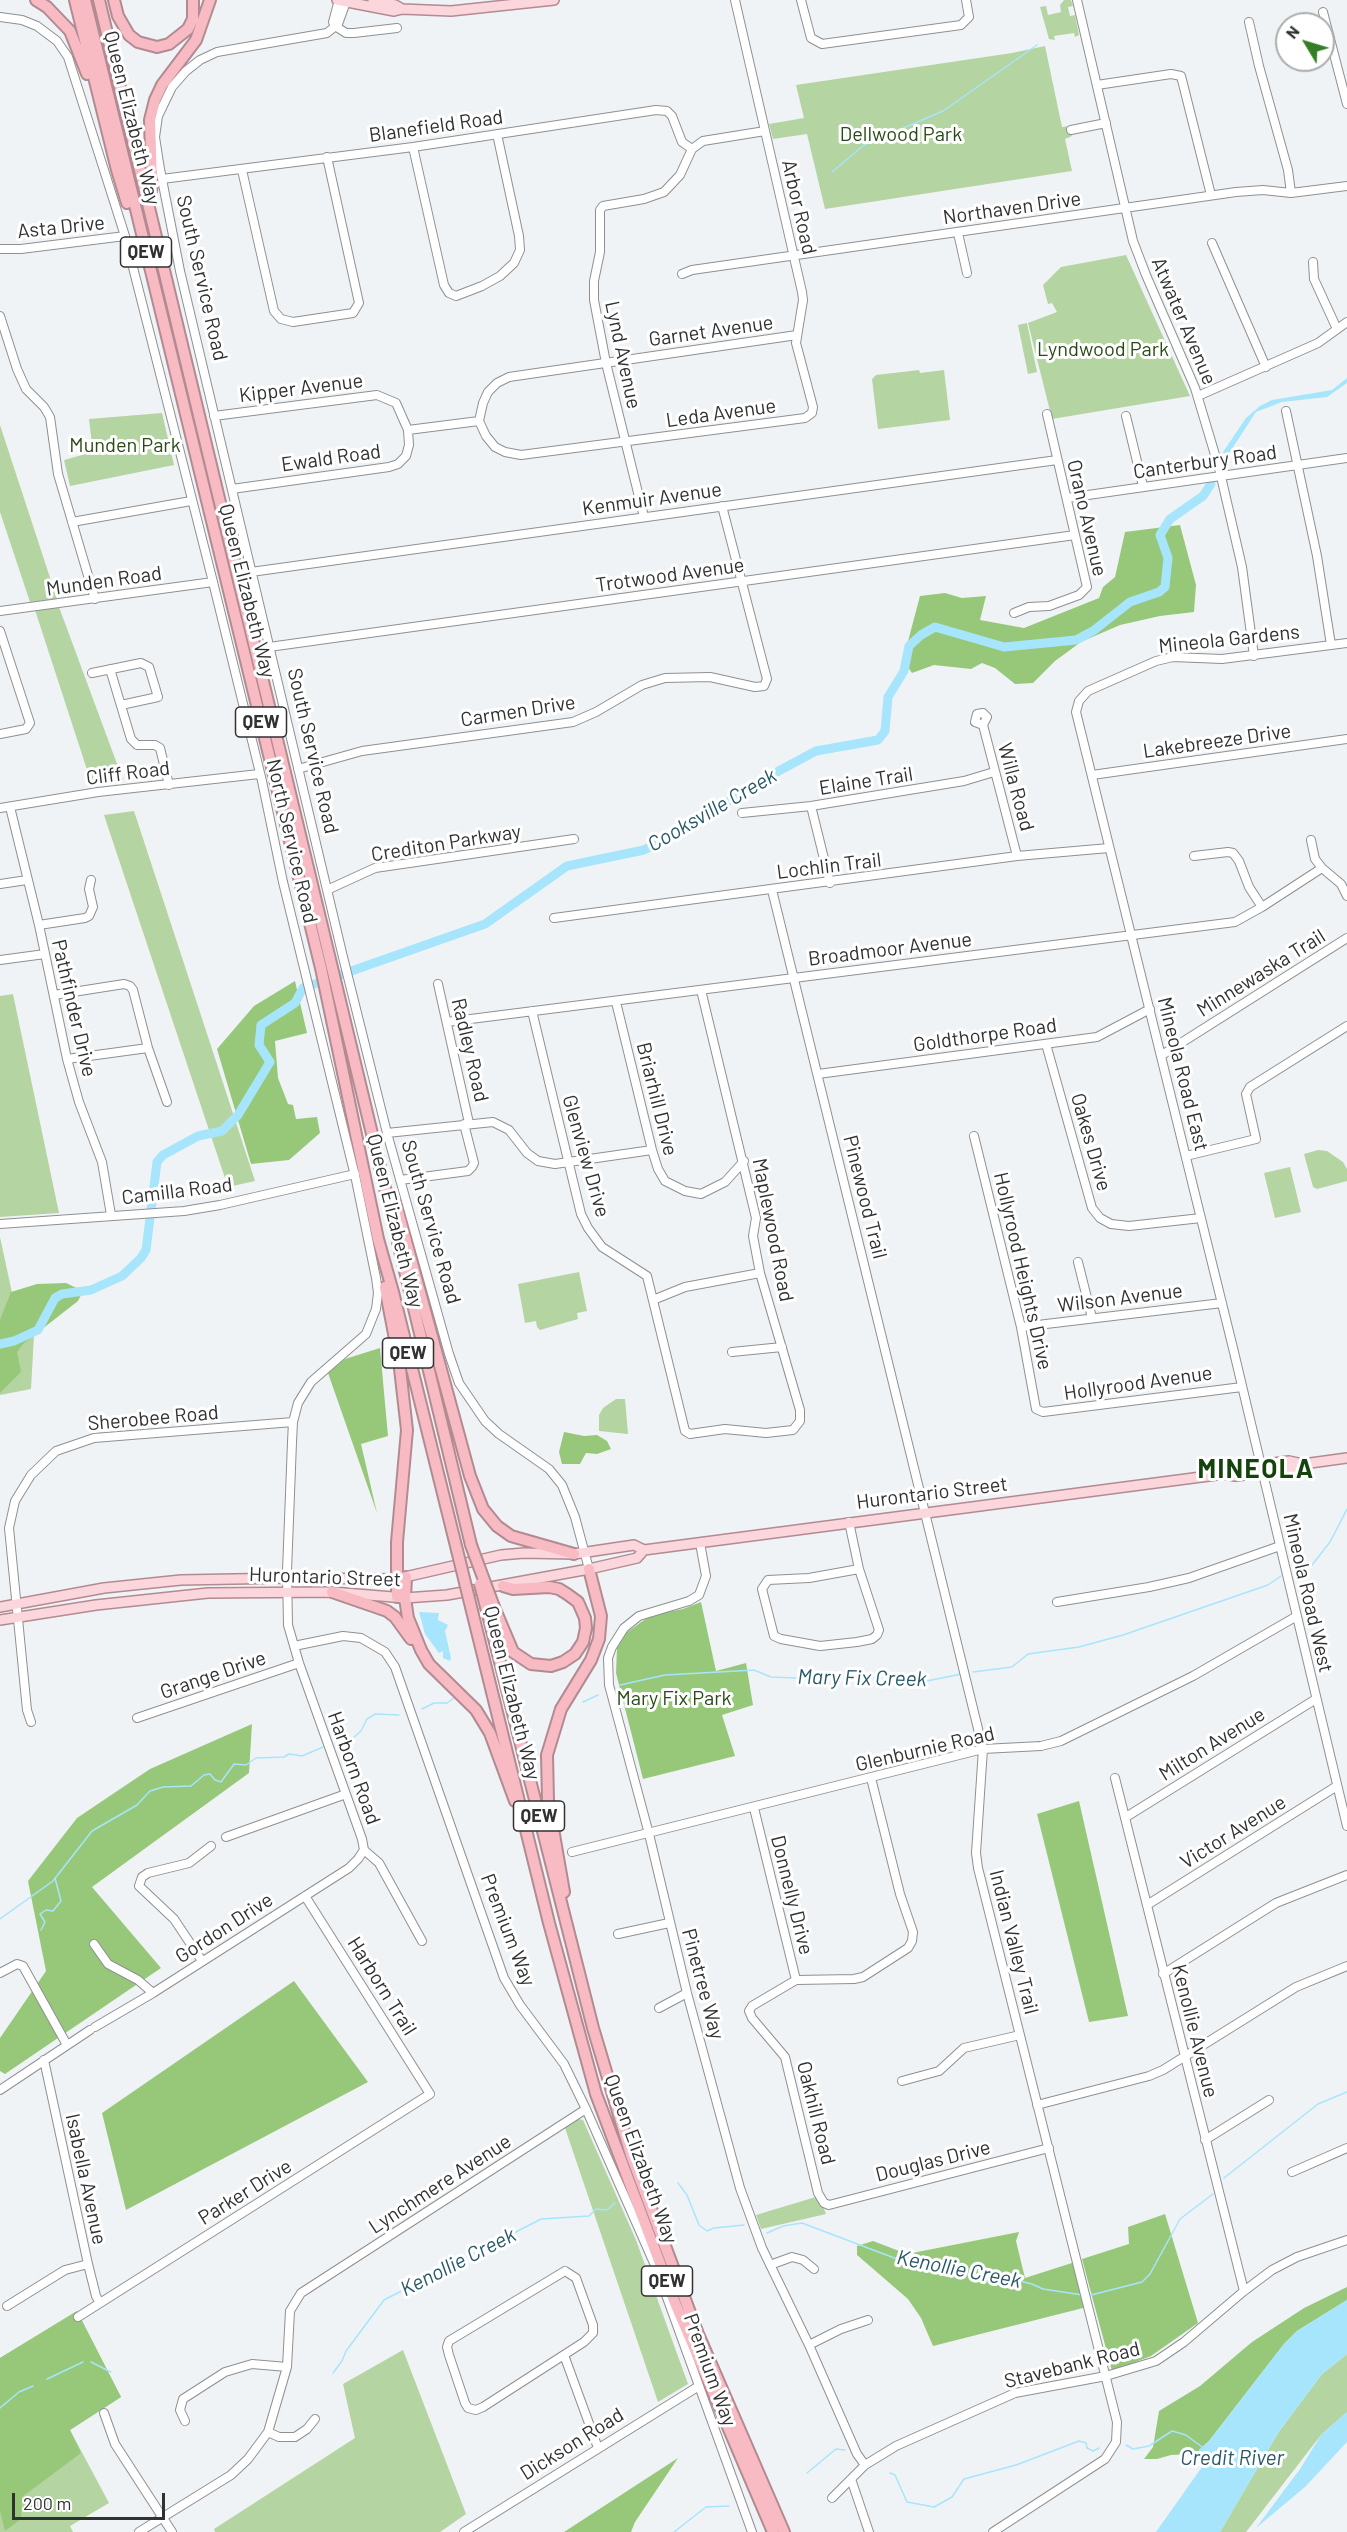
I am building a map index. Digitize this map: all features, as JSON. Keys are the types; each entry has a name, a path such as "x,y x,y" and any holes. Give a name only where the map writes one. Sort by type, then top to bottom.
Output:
{"highway":[{"path":"36,0 47,7 70,31 104,119"},
{"path":"75,0 117,170 153,281"},
{"name":"Queen Elizabeth Way","path":"85,0 321,968 378,1239 396,1303 549,1923 604,2117 675,2303 773,2532"},
{"name":"Queen Elizabeth Way","path":"99,0 471,1545 490,1607 513,1719 611,2095 698,2334 784,2532"},
{"path":"114,0 118,16 129,35 138,42 157,47 170,44 188,29 193,19 192,0"},
{"path":"149,203 152,186 150,120 155,100 162,85 196,40 210,0"},
{"path":"378,1152 397,1208 470,1476 483,1509 497,1526 511,1536 580,1554"},
{"path":"378,1239 399,1360 407,1430 401,1598 421,1650 429,1664 476,1710 490,1733 510,1791 524,1817"},
{"path":"565,1914 563,1879 548,1800 547,1755 561,1708 591,1660 599,1639 601,1616 589,1569"},
{"path":"490,1607 513,1652 531,1664 551,1666 563,1662 575,1654 583,1642 586,1628 585,1618 578,1602 567,1593 549,1587 513,1589 503,1586"},
{"path":"332,1592 387,1611 395,1617 421,1650"}],"main road":[{"path":"373,0 402,9"},
{"path":"342,1 381,10 451,11 554,0"},
{"name":"Hurontario Street","path":"0,1608 125,1586 181,1580 401,1578 453,1564 501,1555 580,1554 634,1545 644,1550 1224,1474 1235,1476 1262,1469 1291,1470 1303,1464 1347,1458"},
{"name":"Hurontario Street","path":"0,1620 182,1595 287,1591 401,1598 447,1595 589,1569 637,1558 644,1550"}],"street":[{"name":"Arbor Road","path":"735,0 803,300 796,343 813,407 812,413 805,418"},
{"path":"801,0 811,38 822,44 961,25 969,17 966,0"},
{"name":"Atwater Avenue","path":"1077,0 1138,255 1198,396 1220,476 1242,567 1254,656"},
{"path":"342,1 333,22 346,33 397,28"},
{"name":"North Service Road","path":"0,17 22,20 37,26 57,41 68,57 125,236 213,582 305,974 355,1174 376,1278 378,1293 371,1325 359,1342 311,1382 298,1402 293,1422 287,1591"},
{"path":"1249,22 1288,170 1291,194"},
{"name":"South Service Road","path":"335,26 321,36 217,52 200,60 186,70 172,87 159,116 155,137 162,179 214,416 343,957 387,1133 459,1383 475,1409 499,1434 549,1469 558,1479 568,1497 580,1554 589,1569"},
{"path":"1335,58 1347,104"},
{"path":"1097,85 1171,74 1181,76 1211,195"},
{"name":"Blanefield Road","path":"162,179 413,147 662,110 672,116 682,142 692,149"},
{"path":"1071,130 1106,123"},
{"path":"692,149 709,139 765,131"},
{"path":"413,147 444,285 448,293 456,296 500,276 514,263 520,250 520,240 497,134"},
{"name":"Lynd Avenue","path":"644,517 606,363 594,300 594,281 600,252 600,210 603,206 644,199 664,192 680,175 692,149"},
{"path":"242,170 274,311 281,319 293,322 353,313 360,303 327,157"},
{"name":"Northaven Drive","path":"682,274 692,270 1211,195 1253,190 1291,194 1347,186"},
{"path":"958,233 967,273"},
{"name":"Asta Drive","path":"0,249 21,249 125,236"},
{"path":"1212,243 1266,367"},
{"path":"1313,262 1314,279 1337,329"},
{"path":"0,316 17,369 26,388 50,417 58,474 95,599"},
{"path":"1198,396 1318,343 1347,322"},
{"name":"Garnet Avenue","path":"479,421 485,397 502,379 796,335"},
{"name":"Kipper Avenue","path":"214,416 377,395 390,399 399,407 408,430"},
{"path":"1286,411 1317,556 1331,645"},
{"name":"Orano Avenue","path":"1014,613 1029,607 1049,606 1084,592 1087,581 1047,414"},
{"path":"1126,416 1143,486"},
{"name":"Leda Avenue","path":"479,421 492,443 513,454 529,455 805,418"},
{"path":"408,430 479,421"},
{"name":"Ewald Road","path":"232,489 398,464 406,456 409,445 408,430"},
{"name":"Canterbury Road","path":"1067,498 1347,458"},
{"name":"Kenmuir Avenue","path":"251,572 1057,460"},
{"path":"72,522 191,501"},
{"name":"Carmen Drive","path":"298,770 362,751 573,722 596,712 642,685 665,678 710,677 760,687 766,683 767,679 722,506"},
{"name":"Trotwood Avenue","path":"269,647 1075,535"},
{"name":"Munden Road","path":"0,610 213,582"},
{"path":"0,631 30,723 27,729 0,734"},
{"name":"Mineola Gardens","path":"1084,694 1148,664 1173,657 1222,659 1347,643"},
{"path":"92,673 147,664 151,670 158,697 121,705"},
{"path":"110,669 132,741 137,745 155,745 161,749 169,785"},
{"name":"Mineola Road East","path":"1084,694 1077,704 1076,713 1162,1055 1262,1469"},
{"name":"Willa Road","path":"983,725 1017,856"},
{"name":"Lakebreeze Drive","path":"1092,775 1347,739"},
{"name":"Elaine Trail","path":"742,813 811,806 964,781 994,772"},
{"name":"Cliff Road","path":"0,808 98,792 259,774"},
{"path":"811,806 830,883"},
{"name":"Pathfinder Drive","path":"10,807 39,924 67,1059 79,1102 102,1162 111,1215"},
{"name":"Crediton Parkway","path":"327,890 375,868 574,839"},
{"path":"1311,840 1316,859 1322,868 1341,884 1347,896"},
{"name":"Lochlin Trail","path":"554,918 830,883 1017,856 1109,848"},
{"path":"1194,856 1233,853 1239,861 1249,887 1262,907"},
{"name":"Broadmoor Avenue","path":"447,1022 1234,922 1262,907 1322,868"},
{"path":"39,924 89,916 93,906 89,889 91,879"},
{"path":"0,884 27,880"},
{"name":"Pinewood Trail","path":"772,890 925,1512"},
{"name":"Minnewaska Trail","path":"1162,1055 1347,938"},
{"path":"0,960 45,954"},
{"path":"54,994 124,984 130,986 167,1102"},
{"name":"Radley Road","path":"400,1180 468,1171 474,1163 438,984"},
{"name":"Maplewood Road","path":"682,1424 685,1431 690,1434 725,1429 766,1433 793,1430 800,1421 800,1410 760,1273 753,1236 756,1218 701,990"},
{"name":"Briarhill Drive","path":"616,1002 652,1150 658,1169 665,1180 685,1191 701,1194 724,1182 744,1161"},
{"name":"Goldthorpe Road","path":"818,1074 1097,1037 1150,1009"},
{"name":"Glenview Drive","path":"532,1011 581,1214 602,1247 646,1276 682,1424"},
{"path":"1186,1156 1256,1139 1246,1094 1250,1087 1347,1026"},
{"name":"Oakes Drive","path":"1046,1044 1092,1208 1100,1218 1111,1224 1129,1226 1201,1218"},
{"path":"67,1059 148,1048"},
{"path":"387,1133 494,1122 508,1130 527,1154 538,1161 567,1163 652,1150"},
{"name":"Hollyrood Heights Drive","path":"974,1136 1021,1326 1036,1409 1039,1412"},
{"name":"Camilla Road","path":"0,1224 160,1212 220,1205 355,1174"},
{"path":"1078,1262 1092,1318"},
{"path":"653,1300 685,1287 760,1273"},
{"name":"Wilson Avenue","path":"1021,1326 1222,1303"},
{"path":"732,1352 782,1347"},
{"name":"Hollyrood Avenue","path":"1039,1412 1242,1388"},
{"name":"Sherobee Road","path":"31,1722 27,1710 9,1528 20,1492 31,1475 56,1452 83,1440 293,1422"},
{"name":"Mineola Road West","path":"1262,1469 1347,1826"},
{"name":"Indian Valley Trail","path":"925,1512 983,1749 976,1853 1117,2422 1116,2442 1112,2450 1097,2465 993,2532"},
{"path":"849,1522 859,1569 879,1630 872,1639 820,1646 777,1638 773,1632 762,1589 768,1580 809,1578 859,1569"},
{"name":"Pinetree Way","path":"700,1543 706,1576 699,1594 689,1601 639,1616 619,1634 609,1658 609,1685 649,1833 687,1993 740,2188 770,2265 809,2345 857,2454 865,2465"},
{"path":"1057,1602 1189,1578 1280,1545"},
{"name":"Harborn Road","path":"287,1591 288,1625 299,1664 364,1850 372,1855 386,1873 422,1941"},
{"name":"Glenburnie Road","path":"572,1852 983,1749 1041,1746 1061,1742 1193,1676 1297,1616"},
{"name":"Premium Way","path":"294,1646 343,1636 361,1638 377,1646 391,1660 400,1677 504,1978 520,2005 564,2064 586,2109 649,2250 752,2532"},
{"name":"Grange Drive","path":"138,1718 299,1664"},
{"name":"Milton Avenue","path":"1126,1816 1316,1699"},
{"name":"Donnelly Drive","path":"754,1808 796,1980 862,1977 908,1947 912,1941 913,1932 900,1894 871,1778"},
{"name":"Kenollie Avenue","path":"1115,1778 1244,2291"},
{"name":"Victor Avenue","path":"1147,1905 1337,1786"},
{"path":"226,1837 346,1794"},
{"path":"202,1960 174,1919 139,1886 142,1877 148,1873 189,1863 211,1846"},
{"name":"Gordon Drive","path":"0,2090 92,2028 153,1993 349,1868 364,1850"},
{"path":"1163,1974 1276,1903 1347,1875"},
{"name":"Harborn Trail","path":"305,1896 430,2094"},
{"path":"618,1934 669,1923"},
{"path":"94,1944 108,1964 138,1980 153,1993"},
{"path":"0,1972 17,1964 23,1966 67,2044"},
{"path":"1037,2105 1149,2076 1184,2057 1296,1987 1347,1966"},
{"name":"Oakhill Road","path":"796,1980 752,2006 750,2011 752,2018 785,2057 819,2193 824,2204"},
{"path":"659,2008 687,1993"},
{"path":"902,2080 939,2072 964,2048 1020,2035"},
{"name":"Isabella Avenue","path":"44,2060 88,2264 100,2303"},
{"name":"Parker Drive","path":"78,2318 430,2094"},
{"path":"1205,2140 1269,2100"},
{"name":"Lynchmere Avenue","path":"268,2432 286,2367 290,2311 301,2293 586,2109"},
{"name":"Douglas Drive","path":"824,2204 829,2205 1049,2148"},
{"path":"1292,2172 1347,2148"},
{"name":"Stavebank Road","path":"832,2498 865,2465 896,2446 1015,2393 1106,2376 1149,2364 1168,2354 1272,2270 1298,2257 1347,2240"},
{"path":"770,2265 792,2257 803,2260 814,2269"},
{"path":"7,2306 65,2270 88,2264"},
{"path":"565,2271 576,2278 593,2325 593,2333 564,2355 476,2410 466,2406 447,2347 455,2337 565,2271"},
{"path":"809,2345 841,2329 868,2320"},
{"path":"564,2355 598,2448"},
{"path":"185,2421 180,2410 183,2399 225,2372 252,2364 286,2367"},
{"name":"Dickson Road","path":"464,2532 699,2386"},
{"path":"105,2413 110,2435 115,2444 172,2532"},
{"path":"139,2532 237,2471 268,2432 279,2437 295,2437 307,2429 315,2419"},
{"path":"851,2479 869,2532"}],"green space":[{"path":"1064,0 1071,0 1073,6 1068,7 1070,16 1075,15 1079,35 1075,37 1074,33 1054,36 1055,40 1049,39 1040,7 1046,6 1048,15 1061,12 1060,5"},
{"name":"Dellwood Park","path":"1045,46 1062,127 1069,126 1072,136 1065,139 1072,171 825,209 807,134 773,139 769,124 804,118 796,85 1012,53"},
{"name":"Lyndwood Park","path":"1126,255 1190,396 1052,419 1028,323 1057,312 1052,303 1048,304 1043,285 1061,267"},
{"path":"1027,323 1037,372 1028,374 1018,325"},
{"path":"919,370 920,373 944,370 950,420 878,429 872,379 876,375"},
{"name":"Munden Park","path":"162,413 174,465 70,486 64,460 93,452 89,419"},
{"path":"0,425 57,599 30,602 0,512"},
{"path":"1180,525 1196,585 1194,612 1160,616 1120,625 1081,642 1055,661 1033,683 1015,684 995,668 982,663 971,669 934,665 912,673 903,660 920,596 945,593 962,598 986,596 980,620 1024,628 1099,598 1103,587 1115,577 1125,532"},
{"path":"59,607 123,780 92,785 35,610"},
{"path":"134,811 255,1181 228,1187 104,815"},
{"path":"295,981 307,1033 275,1041 278,1078 288,1104 293,1105 296,1119 317,1117 320,1133 289,1160 251,1164 217,1049 254,1006"},
{"path":"13,994 59,1213 0,1217 0,996"},
{"path":"1318,1150 1327,1151 1343,1162 1347,1169 1347,1181 1317,1189 1313,1187 1304,1154"},
{"path":"1290,1167 1301,1212 1275,1218 1264,1173"},
{"path":"0,1237 14,1302 36,1299 31,1389 0,1395"},
{"path":"579,1272 587,1311 577,1313 578,1319 540,1330 536,1321 525,1323 518,1284"},
{"path":"66,1283 83,1291 78,1301 23,1344 17,1352 21,1372 0,1393 0,1320 11,1292 37,1284"},
{"path":"380,1348 388,1436 361,1444 377,1513 328,1373 345,1359"},
{"path":"616,1399 625,1399 628,1434 599,1431 599,1415 603,1408"},
{"path":"564,1432 584,1436 597,1435 607,1441 611,1449 597,1454 586,1453 580,1464 562,1464 559,1452"},
{"name":"Mary Fix Park","path":"701,1602 716,1671 746,1663 753,1705 722,1715 735,1756 643,1779 616,1673 617,1648 626,1633 651,1615 683,1609"},
{"path":"252,1724 249,1773 92,1887 161,1968 5,2074 0,2071 0,2038 46,1971 28,1881 77,1818 150,1769"},
{"path":"1079,1801 1128,2016 1089,2022 1037,1814"},
{"path":"294,1981 368,2082 126,2210 102,2113"},
{"path":"578,2119 583,2120 636,2240 688,2384 658,2402 565,2128"},
{"path":"819,2196 826,2214 761,2229 756,2215"},
{"path":"1165,2214 1198,2323 1151,2356 1112,2371 1082,2259 1129,2244 1128,2227"},
{"path":"1019,2232 1016,2241 1025,2278 1075,2262 1087,2307 933,2346 921,2318 908,2299 857,2255 857,2246 873,2241 907,2254"},
{"path":"1347,2287 1347,2300 1297,2331 1284,2344 1209,2441 1199,2450 1203,2460 1192,2454 1144,2459 1153,2447 1159,2411 1200,2386 1252,2342 1304,2308"},
{"path":"77,2311 121,2397 70,2430 109,2503 70,2526 73,2532 0,2532 0,2358"},
{"path":"77,2311 121,2397 70,2430 81,2453 22,2497 21,2519 5,2531 0,2511 0,2358"},
{"path":"403,2350 466,2514 440,2532 215,2532 214,2529 355,2438 343,2384"},
{"path":"1347,2354 1347,2412 1321,2435 1246,2532 1220,2532 1278,2433 1322,2374"},
{"path":"678,2458 635,2522 631,2532 564,2532"}],"water":[{"path":"1347,378 1347,383 1327,397 1282,402 1256,412 1226,458 1223,452 1246,418 1260,406 1272,400 1332,390"},
{"path":"419,1612 439,1613 438,1620 448,1625 445,1631 450,1661 443,1658 443,1651 439,1653 425,1634"},
{"name":"Credit River","path":"1347,2300 1347,2354 1322,2374 1278,2433 1220,2532 1156,2532 1204,2464 1199,2450 1209,2441 1284,2344 1297,2331"},
{"name":"Credit River","path":"1347,2412 1347,2442 1305,2487 1256,2528 1300,2469 1321,2435"}],"waterway":[{"path":"832,172 864,145 943,111 1037,45"},
{"name":"Cooksville Creek","path":"0,1344 14,1341 38,1330 55,1298 62,1294 91,1290 122,1276 141,1258 146,1250 157,1162 163,1155 198,1136 222,1131 238,1115 270,1062 259,1045 261,1025 295,1003 303,988 485,924 567,866 644,850 816,751 878,740 885,731 888,697 904,671 909,646 921,635 935,627 1004,647 1076,640 1093,631 1130,602 1159,592 1165,587 1168,558 1160,535 1170,519 1203,496 1211,484"},
{"name":"Mary Fix Creek","path":"1296,1573 1312,1565 1330,1542 1347,1509"},
{"name":"Mary Fix Creek","path":"973,1672 1012,1667 1028,1654 1079,1647 1123,1635 1268,1585 1281,1576"},
{"name":"Mary Fix Creek","path":"620,1685 665,1675 754,1670 771,1677 796,1678 848,1673 889,1680 927,1681 961,1674"},
{"name":"Mary Fix Creek","path":"583,1702 598,1695"},
{"name":"Mary Fix Creek","path":"422,1709 434,1703 447,1703 457,1696"},
{"name":"Mary Fix Creek","path":"342,1744 361,1731 367,1719 375,1714 399,1715"},
{"name":"Mary Fix Creek","path":"0,1919 53,1881 92,1831 137,1805 150,1791 163,1787 191,1786 204,1775 210,1774 215,1780 221,1782 234,1764 246,1765 256,1758 284,1757 289,1754 302,1756 323,1747"},
{"path":"41,1930 45,1922 40,1914 46,1910 53,1911 61,1901 55,1878"},
{"name":"Kenollie Creek","path":"1224,2178 1318,2104 1347,2092"},
{"name":"Kenollie Creek","path":"678,2183 687,2195 699,2225 707,2231 714,2228 744,2225"},
{"name":"Kenollie Creek","path":"1091,2295 1142,2282 1150,2274 1180,2219 1213,2194"},
{"name":"Kenollie Creek","path":"333,2373 346,2351 384,2300 541,2219 589,2216 596,2209 607,2210 615,2203"},
{"name":"Kenollie Creek","path":"767,2233 783,2226 802,2223 897,2259 968,2275 990,2274 1032,2284 1043,2289 1083,2295"},
{"name":"Kenollie Creek","path":"47,2379 83,2362"},
{"name":"Kenollie Creek","path":"91,2362 111,2372"},
{"name":"Kenollie Creek","path":"0,2408 19,2392 33,2386"},
{"path":"1126,2445 1133,2449 1149,2446 1172,2431 1186,2435 1202,2447"},
{"path":"890,2473 895,2475 907,2502 934,2507 952,2497 964,2479 1016,2465 1079,2441 1086,2443 1087,2448 1093,2451 1099,2448"},
{"path":"807,2473 836,2449 845,2450"},
{"path":"674,2532 706,2507 729,2506"}],"district":[{"name":"MINEOLA","path":"1256,1469"}]}
